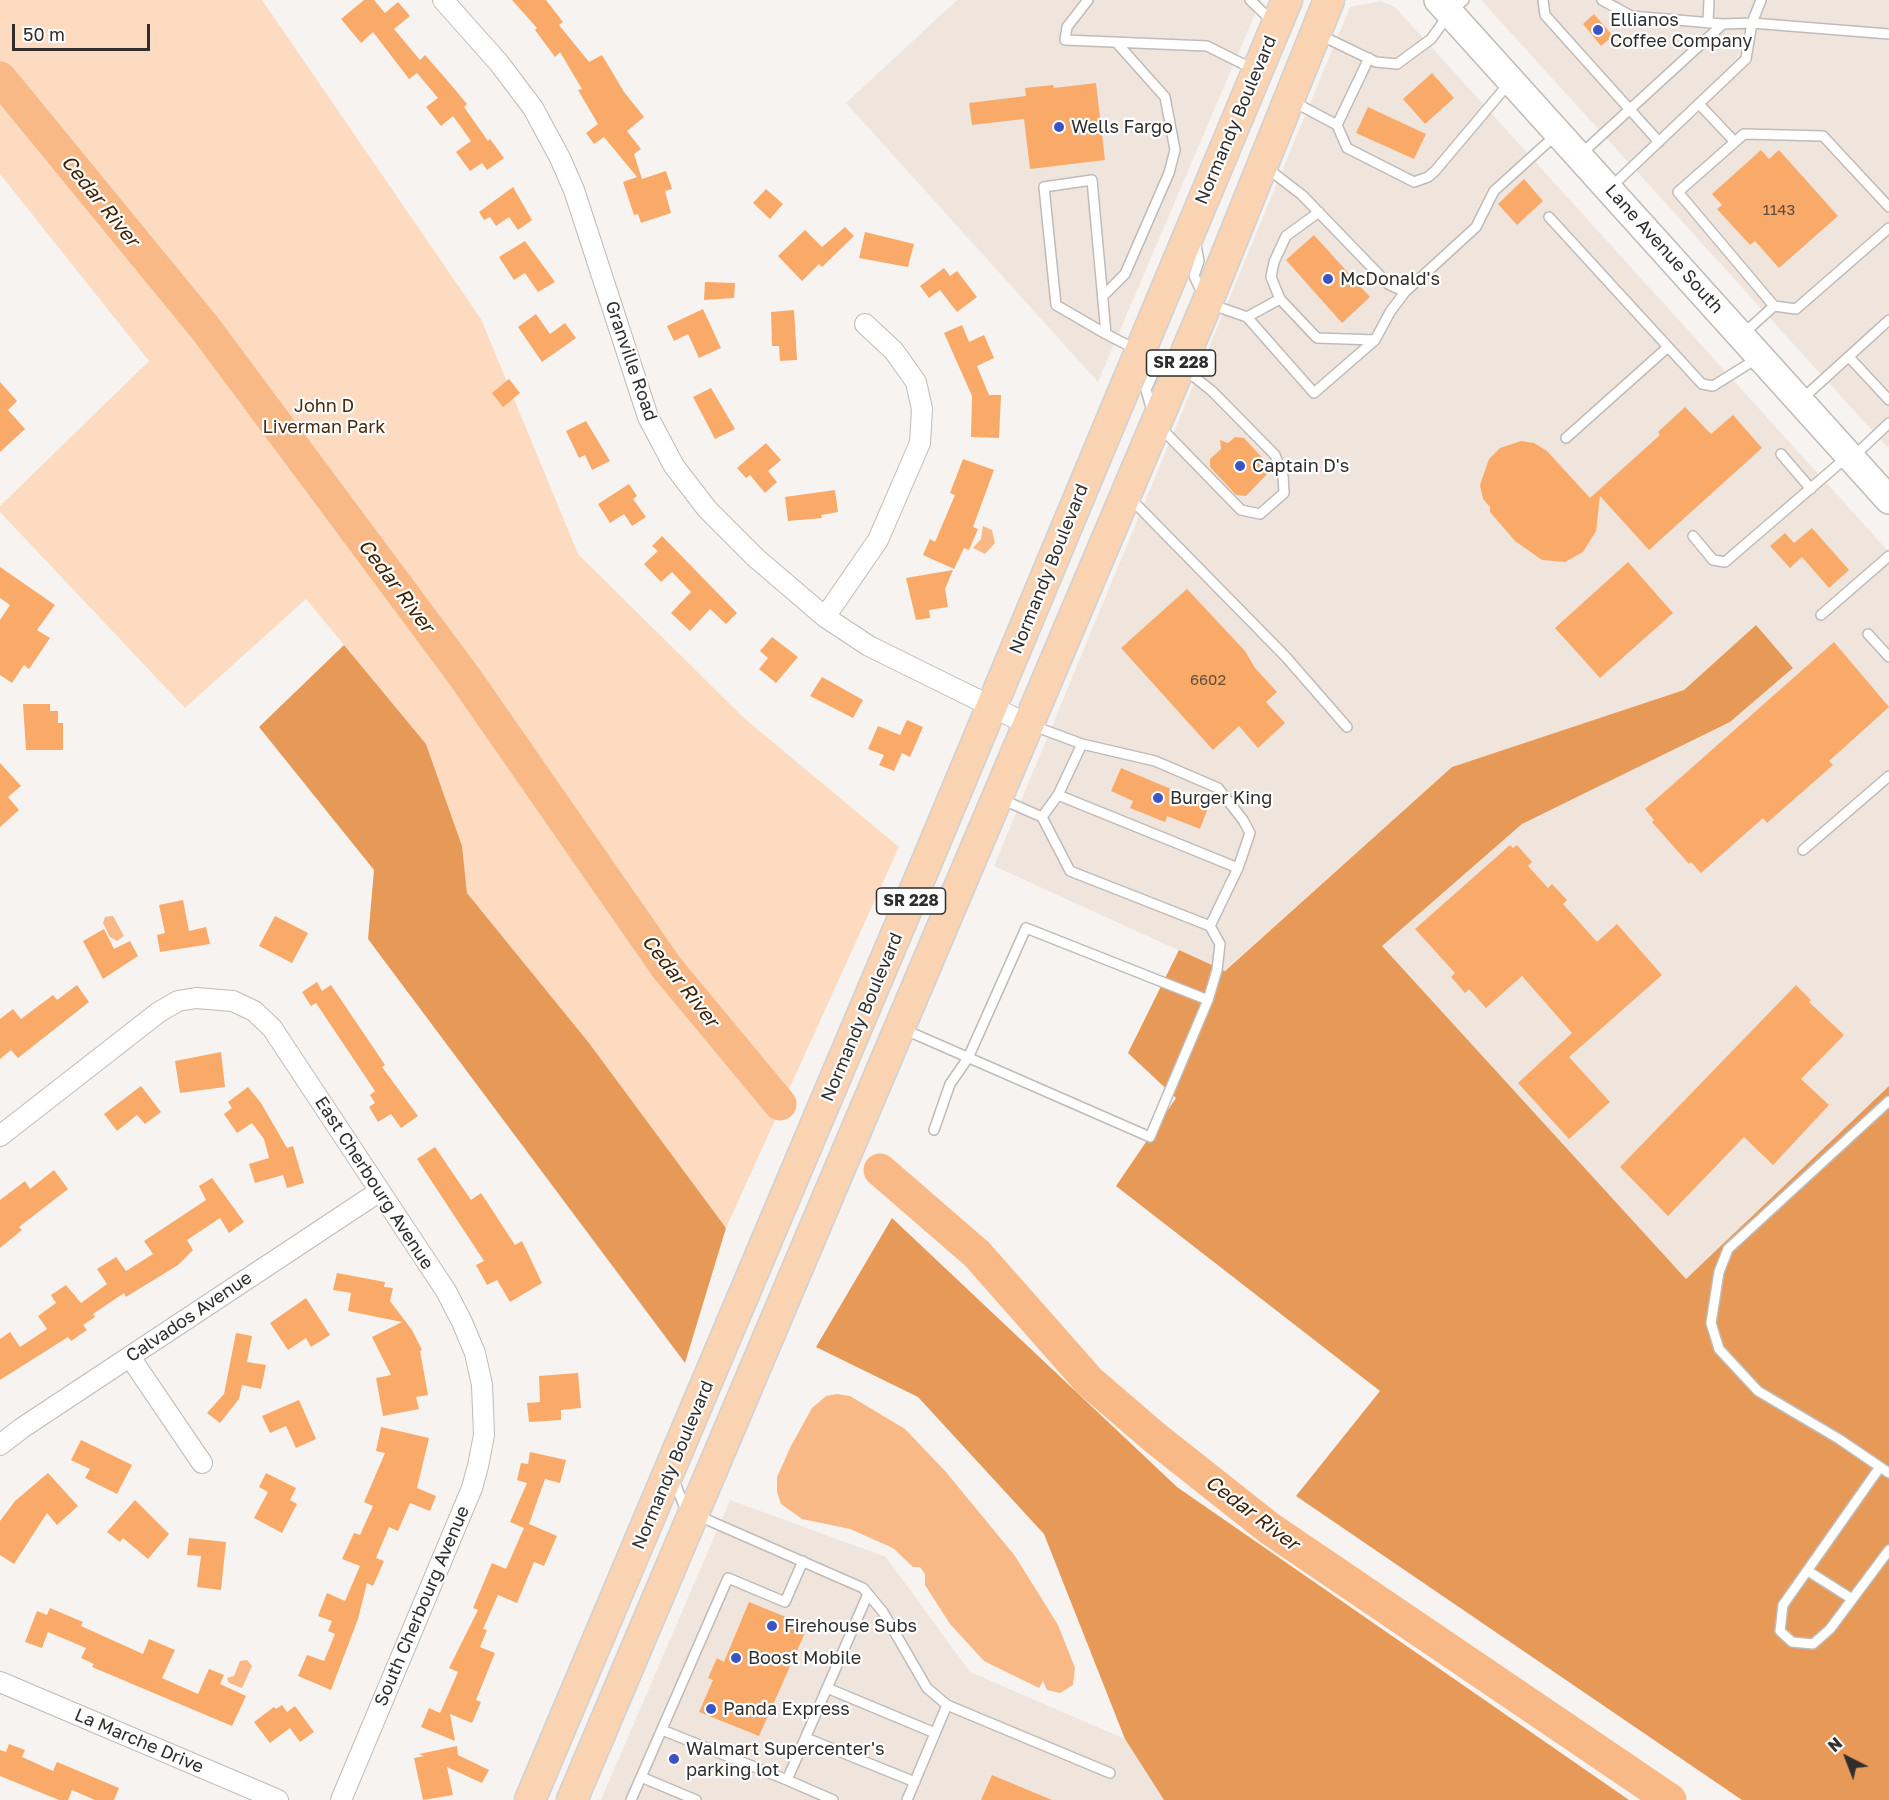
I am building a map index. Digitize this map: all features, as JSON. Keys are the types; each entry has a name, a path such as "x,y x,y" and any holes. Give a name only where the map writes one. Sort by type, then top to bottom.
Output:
{"main road":[{"name":"Normandy Boulevard","path":"572,1800 1207,303 1329,0"},
{"name":"Lane Avenue South","path":"1451,4 1512,80 1579,156 1800,401 1886,490"},
{"name":"Normandy Boulevard","path":"530,1800 992,707 1282,12"},
{"path":"898,1027 890,1006 890,994 906,943 931,884 925,866"}],"street":[{"name":"Granville Road","path":"443,0 499,63 533,108 560,158 574,190 648,417 674,466 707,509 747,549 825,617 869,646 1027,724"},
{"path":"825,617 878,540 920,443 922,409 916,382 894,351 865,324"},
{"name":"East Cherbourg Avenue","path":"0,1136 159,1012 178,1002 213,998 233,1001 254,1011 272,1028 446,1291 475,1353 484,1408"},
{"name":"Calvados Avenue","path":"0,1445 380,1191"},
{"path":"130,1357 202,1463"},
{"name":"South Cherbourg Avenue","path":"341,1800 472,1488 484,1435 484,1408"},
{"name":"La Marche Drive","path":"0,1682 278,1800"}],"lane":[{"path":"1088,0 1067,27 1065,40 1206,46 1257,71"},
{"path":"1250,0 1282,12"},
{"path":"1543,0 1545,15 1659,142"},
{"path":"1602,0 1616,4 1631,16 1723,24 1752,22 1889,34"},
{"path":"1708,23 1709,0"},
{"path":"1609,189 1746,59 1752,22 1761,0"},
{"path":"1315,33 1369,58 1388,65 1398,64 1431,39 1451,4"},
{"path":"1579,156 1632,111 1723,24"},
{"path":"1103,296 1125,274 1169,173 1175,150 1165,97 1116,42"},
{"path":"1337,125 1369,58"},
{"path":"1288,100 1337,125 1347,148 1414,182 1428,177 1435,171 1512,80"},
{"path":"1699,104 1734,141"},
{"path":"1192,224 1199,261 1194,276 1207,303 1247,317 1314,393 1375,340 1390,312 1405,292 1476,227 1494,191 1559,133"},
{"path":"1889,207 1823,136 1744,134 1678,192 1774,306 1796,309 1889,228"},
{"path":"1263,166 1302,195 1388,284 1405,292"},
{"path":"1106,334 1092,180 1044,187 1056,305 1106,334 1139,351 1154,372 1146,390 1155,423 1180,445 1241,510 1260,514 1284,493 1283,476 1275,455 1212,391 1193,376 1178,371"},
{"path":"1319,212 1286,236 1271,277 1280,299 1317,338 1375,340"},
{"path":"1549,217 1702,384 1713,386 1760,356"},
{"path":"1247,317 1280,299"},
{"path":"1742,335 1774,306"},
{"path":"1800,401 1889,320"},
{"path":"1566,438 1668,347"},
{"path":"1849,357 1889,400"},
{"path":"1693,536 1713,560 1725,562 1889,423"},
{"path":"1781,454 1811,489"},
{"path":"1126,493 1285,656 1347,727"},
{"path":"1821,615 1889,556"},
{"path":"1868,634 1889,657"},
{"path":"1027,724 1082,744 1155,760 1218,788 1243,820 1250,833 1238,868 1210,926"},
{"path":"1042,817 1058,795 1082,744"},
{"path":"1803,850 1889,776"},
{"path":"1058,795 1238,868"},
{"path":"898,1027 1150,1137 1208,1000 1217,970 1220,944 1210,926 1070,871 1042,817 996,796"},
{"path":"934,1130 950,1084 968,1058 1026,928 1208,1000"},
{"path":"1889,1101 1728,1249 1719,1272 1711,1323 1719,1349 1758,1391 1839,1439 1885,1470 1783,1605 1780,1631 1792,1642 1813,1644 1830,1629 1889,1550"},
{"path":"673,1464 677,1493 684,1506 694,1514 863,1588 883,1612 927,1689 947,1705 1110,1773"},
{"path":"631,1800 728,1578 784,1602 803,1561"},
{"path":"1808,1571 1851,1599"},
{"path":"788,1780 868,1594"},
{"path":"827,1688 936,1733"},
{"path":"907,1800 947,1705"},
{"path":"662,1730 833,1800"},
{"path":"806,1738 915,1782"},
{"path":"641,1777 696,1800"}],"shaded area":[{"path":"957,0 1261,0 1098,382 846,103"},
{"path":"1481,0 1889,0 1889,445 1887,447"},
{"path":"1381,1 1395,7 1889,552 1889,1086 1686,1279 1382,946 1522,824 1730,722 1793,669 1756,625 1684,690 1452,767 1224,971 994,866 1350,7"},
{"path":"983,526 992,530 995,543 985,554 973,548 981,539"},
{"path":"1756,625 1793,668 1730,722 1522,824 1382,946 1686,1279 1889,1086 1889,1800 1742,1800 1296,1496 1380,1391 1116,1186 1176,1098 1128,1053 1179,950 1225,971 1452,767 1684,690"},
{"path":"344,645 426,744 462,846 467,893 589,1043 726,1228 685,1363 368,939 374,870 259,727"},
{"path":"113,916 124,936 117,941 110,937 103,923 105,917"},
{"path":"892,1218 1177,1487 1629,1800 1164,1800 1125,1739 1044,1534 918,1397 816,1347"},
{"path":"837,1394 850,1396 905,1429 946,1472 1015,1556 1058,1625 1075,1668 1073,1685 1060,1693 1047,1690 1043,1681 1039,1688 984,1661 950,1624 925,1585 925,1574 920,1567 913,1567 893,1548 850,1529 802,1519 781,1504 777,1492 777,1477 791,1446 812,1408 826,1396"},
{"path":"730,1500 886,1557 970,1672 1125,1739 1164,1800 601,1800"},
{"path":"247,1660 252,1666 242,1688 229,1683 227,1678 234,1676 240,1661"}],"green space":[{"name":"John D Liverman Park","path":"0,0 262,0 481,319 578,554 745,719 899,847 726,1228 589,1043 467,893 462,846 426,744 306,599 185,708 0,512 0,506 149,361 0,174"}],"building":[{"path":"364,0 374,0 385,13 398,2 410,16 394,29 420,60 425,55 446,79 467,104 464,107 488,141 490,139 504,158 487,170 482,163 470,171 456,152 471,141 453,116 441,126 426,107 438,98 417,73 409,79 373,32 361,43 341,19"},
{"path":"512,0 546,0 563,22 559,25 589,62 602,55 624,92 644,117 627,131 641,149 634,154 642,179 666,171 672,189 665,191 671,213 641,223 638,214 634,215 623,182 637,177 604,137 594,144 586,133 598,124 578,90 582,89 560,52 555,57 535,30 537,28"},
{"name":"Ellianos Coffee Company","path":"1594,14 1613,36 1601,46 1583,24"},
{"path":"1432,73 1454,98 1425,124 1403,99"},
{"path":"1096,83 1105,160 1030,169 1024,119 972,125 969,103 1026,96 1025,88 1053,85 1054,88"},
{"path":"1368,107 1426,134 1414,159 1356,133"},
{"path":"1761,150 1769,159 1779,150 1838,216 1779,268 1755,241 1750,245 1717,209 1722,205 1712,194"},
{"path":"1524,179 1543,201 1517,225 1498,204"},
{"path":"513,187 532,220 518,230 509,217 496,226 490,217 484,220 479,212"},
{"path":"766,189 783,204 770,219 753,203"},
{"path":"845,227 854,236 822,267 819,264 802,281 778,256 805,230 822,247"},
{"path":"865,232 914,244 908,267 859,258"},
{"name":"McDonald's","path":"1314,235 1370,297 1342,323 1286,260"},
{"path":"525,241 555,282 538,292 525,273 514,280 499,257"},
{"path":"944,268 950,276 957,271 977,297 957,312 940,290 929,298 920,286"},
{"path":"705,282 735,283 734,298 704,300"},
{"path":"703,309 721,348 699,358 688,334 674,341 667,326"},
{"path":"794,310 797,360 780,361 779,346 772,346 771,312"},
{"path":"536,314 550,334 565,323 576,338 542,362 518,327"},
{"path":"962,325 969,342 984,335 994,358 977,366 989,395 1001,395 999,438 971,437 972,396 944,333"},
{"path":"509,379 520,393 503,407 492,393"},
{"path":"0,382 17,401 8,410 25,429 0,452"},
{"path":"711,388 735,429 715,439 693,397"},
{"path":"1685,407 1711,434 1733,415 1762,448 1649,550 1600,496 1596,531 1583,552 1565,562 1542,560 1515,541 1490,512 1490,507 1483,499 1480,485 1489,459 1500,448 1521,441 1534,443 1547,451 1590,498 1660,435 1658,432"},
{"path":"586,421 610,461 592,470 585,455 579,458 566,431"},
{"name":"Captain D's","path":"1235,437 1244,438 1269,465 1269,472 1246,496 1236,495 1210,467 1210,459 1221,449 1220,440 1228,443"},
{"path":"766,443 781,460 768,471 777,482 765,493 750,475 746,478 737,468"},
{"path":"963,459 994,470 973,527 978,529 969,550 964,548 954,569 923,555 930,539 935,542 955,495 950,493"},
{"path":"629,484 637,496 633,499 646,517 632,526 624,514 610,523 598,504"},
{"path":"835,490 838,512 821,515 822,518 788,521 785,497"},
{"path":"1812,528 1849,570 1829,588 1802,557 1790,568 1770,546 1785,533 1794,543"},
{"path":"662,536 737,613 726,624 710,609 690,631 671,613 691,592 672,572 661,582 644,564 658,551 652,546"},
{"path":"1628,562 1673,613 1600,678 1555,628"},
{"path":"0,567 55,605 37,630 50,638 29,669 24,665 12,683 0,675 0,620 10,605 0,598"},
{"path":"953,570 945,589 948,607 929,610 930,618 916,620 906,578"},
{"path":"1187,589 1245,651 1255,668 1277,692 1266,702 1285,723 1258,748 1239,726 1213,750 1121,648"},
{"path":"772,637 798,657 776,683 759,669 768,658 760,651"},
{"path":"1834,642 1889,707 1829,761 1833,765 1767,823 1763,818 1701,873 1691,862 1689,864 1652,822 1654,820 1645,809"},
{"path":"822,677 863,700 853,718 810,696"},
{"path":"23,704 50,704 50,711 58,711 58,723 63,723 63,750 26,750"},
{"path":"907,720 923,727 910,757 902,753 894,771 879,765 884,755 868,749 878,726 900,735"},
{"path":"0,763 21,786 8,797 19,810 0,827"},
{"name":"Burger King","path":"1121,768 1209,805 1200,829 1167,816 1165,822 1130,808 1133,801 1111,791"},
{"path":"1510,845 1513,848 1517,845 1532,862 1528,866 1548,888 1552,884 1567,900 1563,904 1597,942 1617,924 1662,975 1569,1057 1610,1102 1569,1139 1518,1083 1572,1033 1522,976 1486,1008 1469,989 1465,993 1451,977 1455,973 1415,929"},
{"path":"183,900 189,931 206,927 210,944 160,952 157,935 165,933 159,905"},
{"path":"275,916 308,933 292,963 259,946"},
{"path":"104,929 114,949 130,941 138,956 103,979 83,941"},
{"path":"317,982 322,991 331,985 385,1065 382,1067 418,1116 401,1128 391,1114 378,1122 369,1107 375,1103 370,1095 375,1091 316,1003 311,1006 302,992"},
{"path":"77,985 89,1002 18,1058 11,1050 0,1059 0,1019 13,1009 21,1019 53,995 57,1000"},
{"path":"1796,985 1811,1000 1809,1002 1844,1035 1801,1079 1829,1105 1773,1165 1744,1137 1668,1216 1620,1167"},
{"path":"221,1052 225,1087 180,1093 175,1061"},
{"path":"141,1086 161,1112 145,1124 137,1115 117,1131 104,1114"},
{"path":"248,1087 261,1103 287,1148 293,1146 304,1183 287,1188 283,1175 255,1183 249,1164 269,1158 264,1139 252,1123 237,1133 224,1114 232,1108 228,1102"},
{"path":"435,1147 471,1200 481,1193 515,1245 522,1241 542,1283 510,1302 497,1280 487,1285 476,1265 484,1261 417,1159"},
{"path":"54,1170 68,1189 19,1227 22,1230 0,1248 0,1200 25,1181 30,1189"},
{"path":"212,1178 244,1222 229,1233 220,1218 187,1240 193,1250 178,1265 126,1297 124,1293 93,1314 95,1317 83,1325 87,1330 71,1341 68,1337 0,1380 0,1339 10,1332 20,1347 47,1329 38,1316 56,1303 51,1295 66,1285 81,1303 107,1284 97,1269 116,1257 126,1271 153,1254 144,1241 206,1200 199,1186"},
{"path":"337,1273 385,1282 384,1287 393,1288 390,1301 412,1330 422,1350 420,1351 428,1395 416,1397 419,1409 383,1416 376,1378 391,1375 372,1337 402,1322 348,1311 351,1293 333,1290"},
{"path":"306,1298 330,1335 311,1347 306,1338 288,1350 270,1323"},
{"path":"236,1333 252,1336 247,1362 266,1365 261,1389 242,1385 239,1399 220,1423 207,1413 224,1394"},
{"path":"578,1373 581,1408 561,1410 561,1420 529,1422 527,1403 540,1402 539,1376"},
{"path":"299,1400 316,1439 296,1448 286,1426 270,1433 262,1416"},
{"path":"381,1427 429,1438 417,1488 436,1496 430,1511 410,1503 398,1531 389,1527 376,1558 384,1561 373,1586 367,1583 358,1619 331,1690 298,1676 307,1655 324,1661 335,1634 328,1631 332,1621 318,1616 327,1593 345,1601 360,1566 342,1559 354,1533 360,1535 373,1506 364,1502 385,1453 376,1451"},
{"path":"81,1440 132,1465 117,1494 85,1478 90,1469 71,1460"},
{"path":"530,1452 566,1460 560,1483 545,1479 529,1524 557,1536 544,1566 534,1562 517,1603 498,1595 483,1629 487,1630 480,1647 495,1653 476,1700 481,1702 472,1723 450,1714 455,1741 421,1727 429,1708 440,1713 458,1672 449,1668 478,1610 473,1608 492,1563 506,1569 524,1528 510,1522 527,1483 517,1480 521,1463 528,1464"},
{"path":"48,1473 78,1506 57,1525 47,1513 14,1564 0,1555 0,1521 15,1501"},
{"path":"266,1473 296,1488 290,1500 297,1504 282,1533 254,1518 268,1492 259,1487"},
{"path":"135,1500 169,1534 148,1559 123,1538 120,1542 107,1532"},
{"path":"189,1538 226,1542 221,1590 197,1587 201,1556 187,1555"},
{"path":"749,1602 808,1626 759,1736 699,1712 713,1680 708,1678 717,1658 724,1662"},
{"path":"50,1608 83,1622 81,1626 143,1654 149,1639 175,1650 162,1678 198,1694 209,1669 224,1675 220,1684 246,1696 232,1726 92,1667 94,1664 81,1658 86,1648 48,1632 42,1648 25,1642 37,1611 47,1615"},
{"path":"282,1705 287,1712 295,1706 314,1732 300,1742 290,1728 270,1743 254,1722 274,1707 276,1709"},
{"path":"9,1744 25,1750 22,1757 53,1771 57,1762 119,1788 114,1800 95,1800 72,1790 68,1800 59,1800 0,1776 0,1750 6,1752"},
{"path":"457,1746 458,1755 489,1770 482,1783 447,1767 453,1795 423,1800 414,1758 424,1756 419,1754"},
{"path":"992,1775 1052,1800 981,1800"}],"waterway":[{"name":"Cedar River","path":"0,78 205,328 464,676 667,968 780,1104"},
{"name":"Cedar River","path":"880,1170 977,1254 1089,1381 1154,1437 1269,1528 1670,1800"}],"place":[{"name":"Ellianos Coffee Company","path":"1598,30"},
{"name":"Wells Fargo","path":"1059,127"},
{"name":"McDonald's","path":"1328,279"},
{"name":"Captain D's","path":"1240,466"},
{"name":"Burger King","path":"1158,798"},
{"name":"Firehouse Subs","path":"772,1626"},
{"name":"Boost Mobile","path":"736,1658"},
{"name":"Panda Express","path":"711,1709"},
{"name":"Walmart Supercenter's parking lot","path":"674,1759"}]}
